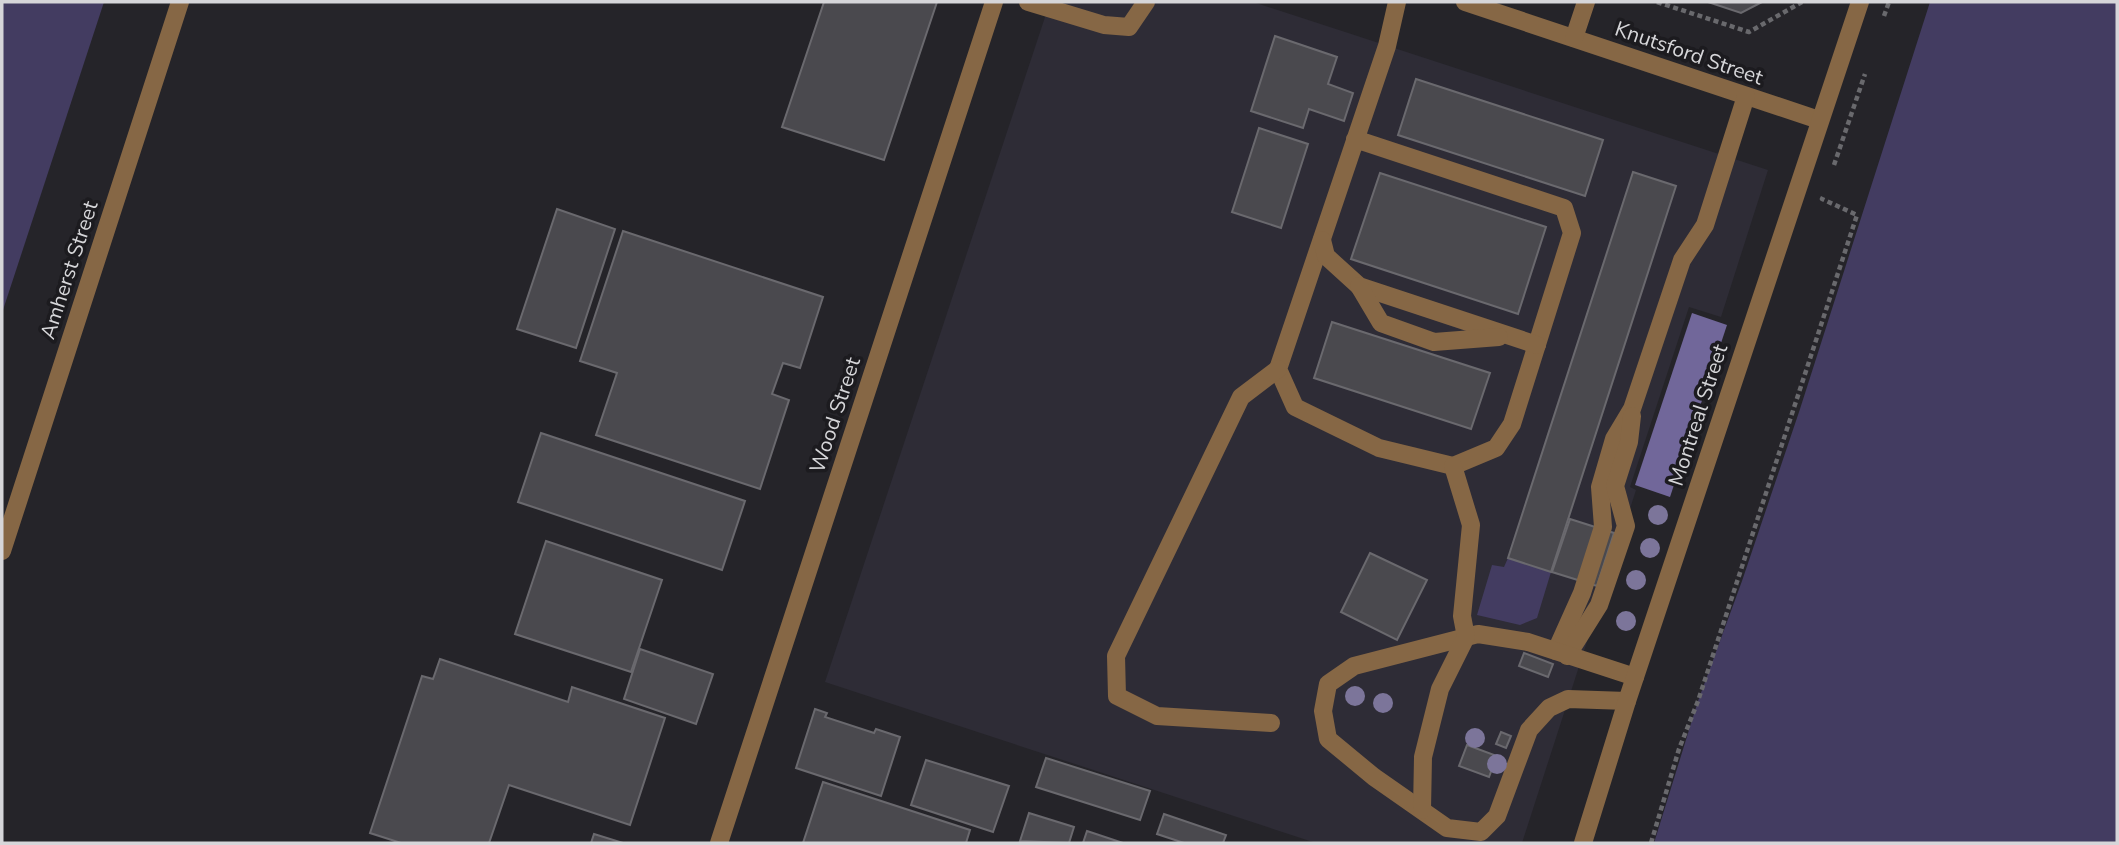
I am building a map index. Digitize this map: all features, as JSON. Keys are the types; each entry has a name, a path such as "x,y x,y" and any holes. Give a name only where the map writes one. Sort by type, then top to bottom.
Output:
{"street":[{"name":"Amherst Street","path":"2,551 180,2"},
{"name":"Wood Street","path":"719,843 994,2"},
{"path":"1028,2 1104,25 1129,27 1146,2"},
{"path":"1271,723 1157,716 1116,696 1116,656 1241,397 1278,369 1387,46 1397,2"},
{"name":"Knutsford Street","path":"1465,2 1819,120"},
{"path":"1574,38 1586,2"},
{"name":"Montreal Street","path":"1583,843 1627,701 1860,2"},
{"path":"1562,654 1603,527 1600,487 1614,439 1632,409 1682,260 1705,225 1746,96"},
{"path":"1278,369 1295,407 1379,448 1452,466 1496,449 1512,424 1572,233 1564,208 1356,139"},
{"path":"1322,240 1326,256 1359,286 1381,323 1434,342 1509,336"},
{"path":"1359,286 1537,345"},
{"path":"1422,810 1423,757 1440,689 1466,637 1462,616 1471,525 1452,466"},
{"path":"1627,701 1568,699 1549,708 1529,730 1497,816 1481,832 1447,828 1328,739 1323,711 1328,684 1354,666 1466,637 1491,636 1562,654 1635,677"}],"path":[{"path":"1657,2 1749,32 1802,2"},
{"path":"1880,26 1889,2"},
{"path":"1830,177 1868,65"},
{"path":"1651,843 1679,748 1737,582 1857,215 1822,199 1826,188"}],"shaded area":[{"path":"2,2 104,2 2,313"},
{"path":"1050,2 1253,2 1768,170 1721,317 1689,307 1630,487 1636,490 1522,843 1316,843 825,682"},
{"path":"1930,2 2117,2 2117,843 1654,843 1698,701 1800,409"},
{"path":"1692,313 1727,325 1670,497 1635,485"},
{"path":"1508,558 1551,572 1537,618 1520,625 1477,615 1492,565 1504,567"}],"building":[{"path":"824,2 937,2 884,160 782,127"},
{"path":"1708,2 1762,2 1741,13"},
{"path":"1275,36 1337,57 1328,84 1353,93 1344,121 1309,109 1303,128 1251,111"},
{"path":"1416,79 1603,140 1585,196 1398,135"},
{"path":"1259,128 1308,144 1281,228 1232,212"},
{"path":"1633,172 1676,186 1551,572 1508,558"},
{"path":"1380,173 1546,227 1518,314 1351,259"},
{"path":"557,209 615,229 576,348 517,329"},
{"path":"623,231 823,297 800,368 783,363 772,394 789,400 760,489 596,435 617,373 580,361"},
{"path":"1332,322 1490,373 1471,429 1314,378"},
{"path":"541,433 745,501 722,570 518,502"},
{"path":"1570,519 1614,533 1597,586 1552,572"},
{"path":"546,541 662,580 631,672 515,634"},
{"path":"1370,553 1427,580 1397,640 1341,612"},
{"path":"640,649 713,674 696,724 624,699"},
{"path":"1524,653 1553,664 1548,677 1519,666"},
{"path":"440,659 568,702 572,687 665,718 630,825 509,785 489,843 401,843 370,833 422,676 433,679"},
{"path":"815,709 827,713 825,717 874,733 876,729 900,737 881,796 796,768"},
{"path":"1501,732 1511,736 1506,748 1496,744"},
{"path":"1467,745 1497,756 1489,777 1459,766"},
{"path":"1046,758 1150,791 1140,820 1036,787"},
{"path":"926,760 1009,786 993,832 911,805"},
{"path":"823,782 970,830 966,843 803,843"},
{"path":"1029,813 1074,827 1069,843 1020,841"},
{"path":"1164,814 1226,835 1223,843 1184,843 1157,834"},
{"path":"1087,831 1123,843 1083,843"},
{"path":"594,834 623,843 591,843"}]}
